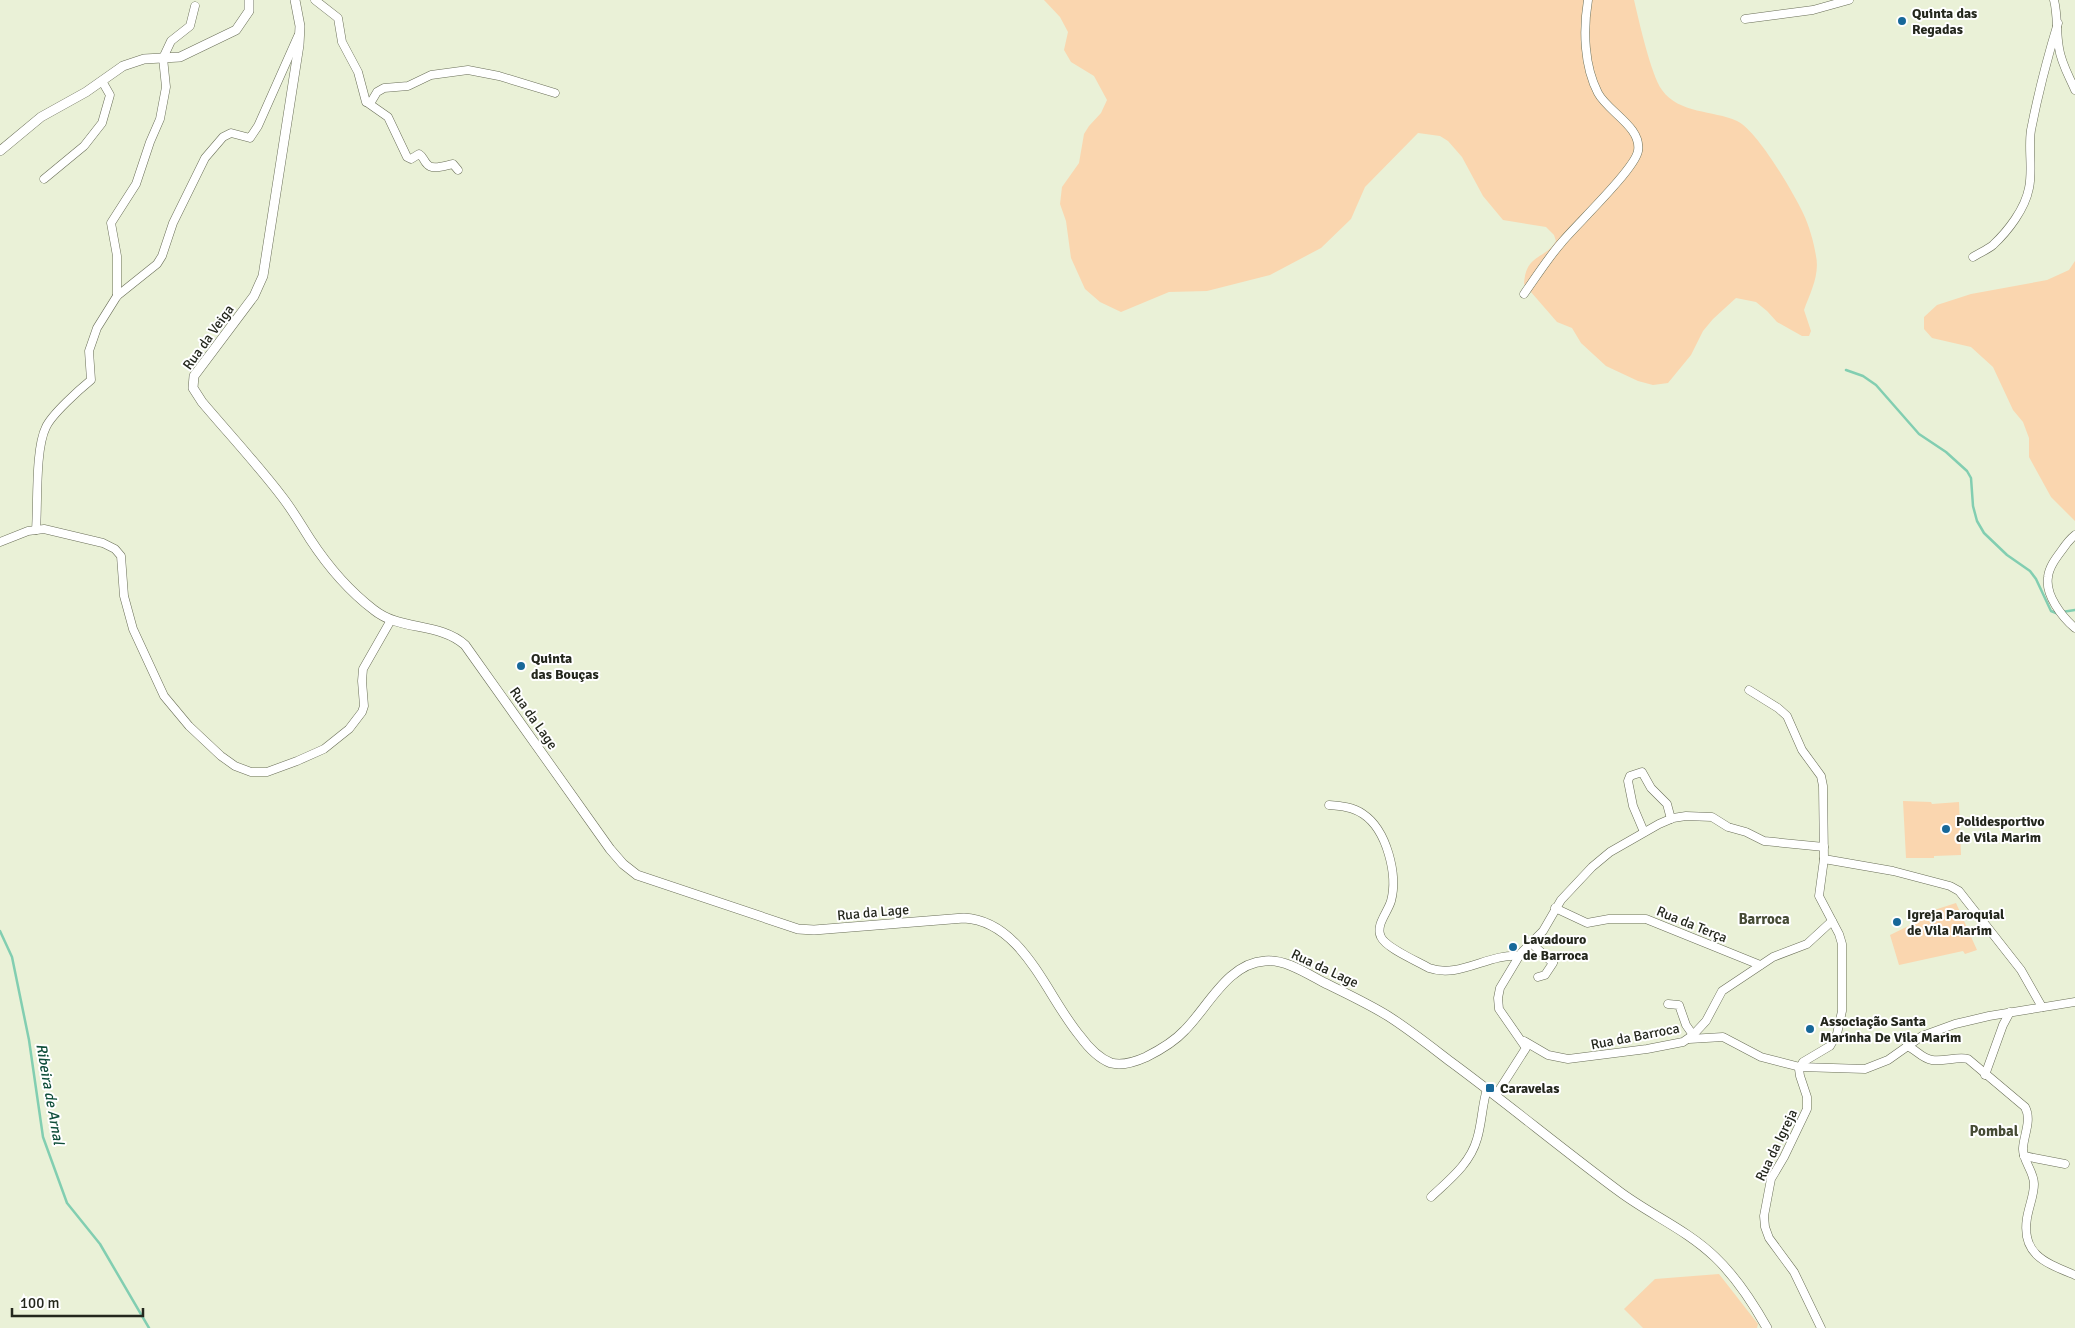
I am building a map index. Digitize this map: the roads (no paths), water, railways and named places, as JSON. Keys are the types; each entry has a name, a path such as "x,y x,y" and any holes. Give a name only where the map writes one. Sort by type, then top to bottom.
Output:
{"street":[{"path":"0,151 42,117 102,82 123,66 144,59 180,57 236,30 249,10 249,0"},
{"path":"36,530 39,453 46,426 75,393 91,380 89,351 97,328 117,296 157,264 162,256 173,223 205,158 223,137 231,133 250,138 258,126 300,32 295,0"},
{"path":"316,0 338,18 342,45 355,66 363,98 388,117 407,157 411,159 419,154 424,157 427,166 431,168 453,164 458,170"},
{"path":"1524,294 1558,246 1611,188 1638,152 1637,142 1632,132 1604,104 1591,77 1587,51 1588,0"},
{"path":"1745,19 1813,10 1849,0"},
{"path":"2054,0 2058,23 2058,47 2075,90"},
{"path":"117,296 117,256 111,223 136,184 160,119 166,87 162,58 172,40 190,25 195,6"},
{"path":"1973,257 1992,246 2013,222 2024,202 2029,188 2031,134 2034,116 2043,71 2058,23"},
{"name":"Rua da Veiga","path":"300,32 261,280 254,296 197,373 193,384 198,397 282,496 315,545 346,584 372,609 391,620"},
{"path":"368,103 384,88 408,86 432,75 451,74 468,70 498,76 555,93"},
{"path":"44,179 84,146 102,123 110,95 102,82"},
{"path":"0,542 28,531 51,530 109,545 116,549 120,556 124,596 133,629 164,696 189,726 221,756 235,766 251,772 267,772 324,749 349,729 362,712 364,706 363,668 391,620"},
{"path":"2075,535 2053,562 2048,576 2048,586 2058,608 2065,619 2075,628"},
{"name":"Rua da Lage","path":"391,620 444,632 455,637 465,645 614,855 632,872 774,923 798,929 814,930 964,918 989,924 1000,930 1018,945 1077,1033 1093,1052 1112,1063 1124,1064 1136,1061 1169,1044 1186,1030 1233,975 1244,967 1258,962 1278,961 1297,968 1371,1006 1407,1029 1496,1095 1623,1194 1704,1248 1725,1268 1748,1298 1767,1328"},
{"path":"1749,690 1785,714 1802,750 1821,776 1823,786 1824,860 1819,896 1842,944 1841,1020 1832,1044 1826,1050 1803,1062 1800,1066"},
{"path":"1644,832 1632,801 1628,781 1632,775 1642,772 1650,788 1668,804 1671,819"},
{"path":"1329,805 1349,808 1364,815 1375,828 1387,850 1394,880 1390,906 1379,929 1380,936 1385,943 1429,968 1436,970 1471,966 1502,955 1519,956"},
{"path":"1496,1095 1526,1050 1526,1046 1501,1012 1498,1003 1500,988 1519,956 1543,930 1564,896 1595,864 1644,832 1671,819 1686,816 1712,817 1728,827 1746,832 1764,841 1824,847"},
{"path":"1824,860 1893,871 1950,886 1959,891 2021,970 2042,1007"},
{"name":"Rua da Terça","path":"1555,908 1587,923 1609,919 1646,919 1760,965"},
{"name":"Rua da Barroca","path":"1520,1038 1543,1052 1558,1058 1568,1059 1677,1044 1691,1037 1710,1014 1720,992 1760,965 1807,944 1832,921"},
{"path":"1530,942 1553,963 1545,975 1538,977"},
{"path":"1668,1004 1678,1005 1691,1037 1723,1037 1761,1057 1800,1066 1868,1068 1888,1060 1922,1036 1941,1028 1975,1018 2075,1002"},
{"path":"1985,1075 2003,1024 2010,1012"},
{"path":"1907,1046 1921,1057 1931,1060 1945,1061 1966,1058 2026,1108 2028,1119 2023,1148 2024,1156 2034,1180 2027,1224 2029,1245 2038,1257 2075,1275"},
{"name":"Rua da Igreja","path":"1800,1066 1799,1073 1807,1096 1807,1109 1784,1157 1770,1179 1764,1222 1769,1238 1792,1268 1821,1328"},
{"path":"1431,1197 1461,1169 1472,1151 1478,1138 1482,1107 1488,1089"},
{"path":"2024,1156 2065,1164"}],"waterway":[{"path":"1846,370 1863,376 1876,385 1919,434 1946,452 1967,471 1971,478 1973,506 1977,521 1984,533 2007,555 2030,571 2036,579 2051,611 2056,613 2075,610"},
{"name":"Ribeira de Arnal","path":"0,931 12,957 29,1040 43,1137 67,1203 100,1244 149,1328"}],"place":[{"name":"Quinta das Regadas","path":"1902,21"},
{"name":"Quinta das Bouças","path":"521,666"},
{"name":"Polidesportivo de Vila Marim","path":"1946,829"},
{"name":"Igreja Paroquial de Vila Marim","path":"1897,922"},
{"name":"Lavadouro de Barroca","path":"1513,947"},
{"name":"Associação Santa Marinha De Vila Marim","path":"1810,1029"},
{"name":"Caravelas","path":"1490,1088"}],"district":[{"name":"Barroca","path":"1764,919"},
{"name":"Pombal","path":"1994,1131"}]}
